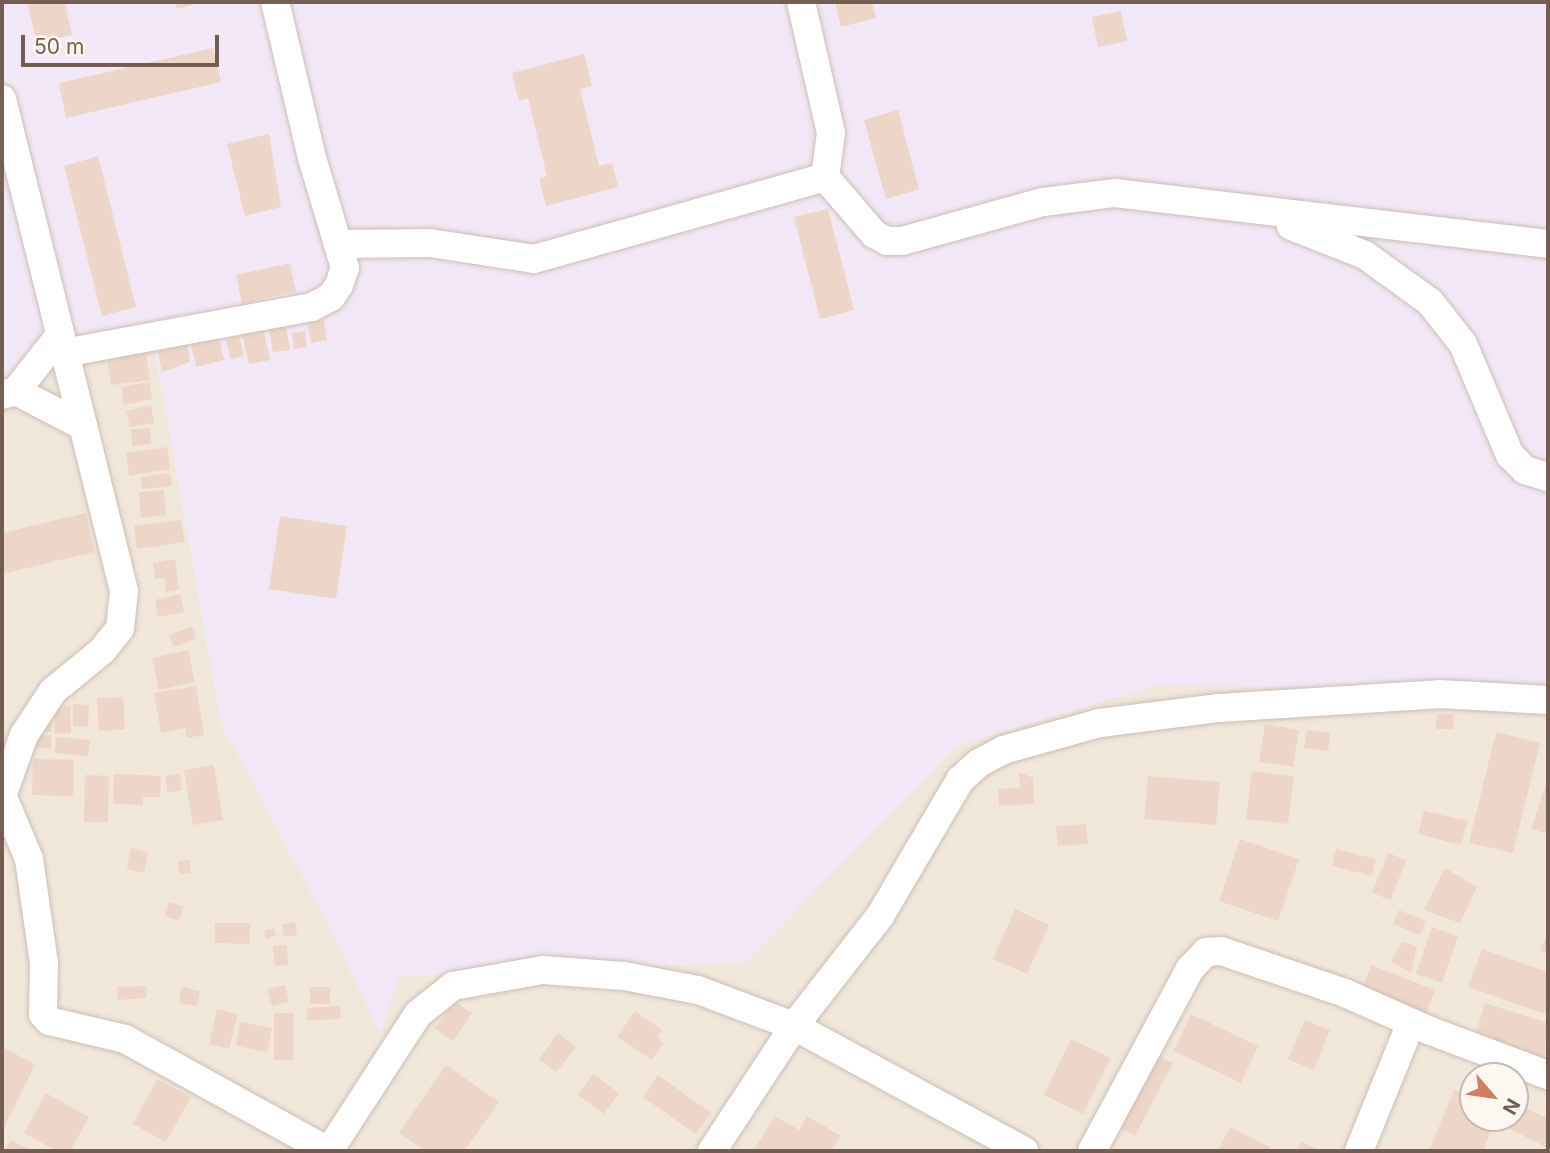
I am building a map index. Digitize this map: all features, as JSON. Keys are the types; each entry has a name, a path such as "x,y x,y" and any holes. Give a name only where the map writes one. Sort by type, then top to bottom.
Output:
{"street":[{"path":"83,426 9,393 62,344 312,307 331,297 339,285 345,268 275,2"},
{"path":"801,2 831,133 825,177 874,234 887,241 1083,195 1163,196 1245,211 1548,244"},
{"path":"2,99 124,591 120,628 103,650 53,691 24,735 2,795 29,859 44,962 43,1014 49,1021 125,1039 329,1151 418,1014 453,985 543,970 624,976 698,990 794,1026 1024,1151"},
{"path":"338,244 430,243 534,259 749,202 825,177"},
{"path":"1245,211 1365,255 1430,302 1464,344 1510,455 1525,470 1548,477"},
{"path":"712,1151 794,1026 880,916 960,780 1003,750 1100,723 1219,708 1439,694 1548,700"},
{"path":"1092,1151 1190,969 1206,952 1222,951 1345,993 1411,1023 1548,1074"},
{"path":"1359,1151 1411,1023"}],"shaded area":[{"path":"2,2 1548,2 1548,688 1153,686 956,746 746,962 400,976 380,1034 328,924 221,723 152,334 2,376"},
{"path":"152,334 221,723 328,924 380,1033 399,976 746,962 955,746 1153,686 1548,688 1548,1151 2,1151 2,376"}],"building":[{"path":"27,2 65,2 72,35 37,43"},
{"path":"175,2 200,2 200,3 177,9"},
{"path":"835,2 872,2 876,18 841,27"},
{"path":"1121,11 1127,41 1098,47 1092,17"},
{"path":"213,48 221,82 66,118 59,83"},
{"path":"584,54 592,86 580,89 599,166 612,163 618,187 546,206 539,179 547,176 528,98 519,101 512,73"},
{"path":"898,110 919,189 886,199 864,120"},
{"path":"269,134 281,207 245,216 227,144"},
{"path":"98,156 136,307 102,316 64,166"},
{"path":"828,209 854,310 820,319 794,217"},
{"path":"290,263 296,291 242,304 236,275"},
{"path":"324,320 327,340 311,343 308,323"},
{"path":"262,325 270,360 249,364 241,330"},
{"path":"286,327 290,350 273,352 269,329"},
{"path":"305,331 307,347 294,349 292,333"},
{"path":"239,336 244,356 230,359 226,339"},
{"path":"190,338 219,338 224,360 196,367"},
{"path":"186,340 190,362 162,372 158,352"},
{"path":"144,344 150,380 111,385 106,350"},
{"path":"149,382 152,399 124,405 121,387"},
{"path":"151,405 154,423 130,427 126,411"},
{"path":"150,428 151,444 132,446 131,429"},
{"path":"167,447 170,469 129,476 126,453"},
{"path":"170,473 172,486 142,489 141,477"},
{"path":"164,490 166,515 141,518 139,492"},
{"path":"86,513 94,552 2,574 2,533"},
{"path":"280,516 347,526 336,599 269,589"},
{"path":"181,520 185,542 137,549 134,526"},
{"path":"175,559 179,590 166,592 164,578 155,579 153,563"},
{"path":"180,594 184,612 158,617 155,600"},
{"path":"192,627 196,639 174,647 169,635"},
{"path":"188,650 195,682 159,690 152,658"},
{"path":"196,686 204,735 187,738 185,728 161,733 154,693"},
{"path":"123,697 125,729 99,731 97,698"},
{"path":"73,704 89,705 88,727 73,726"},
{"path":"70,706 71,733 55,734 54,707"},
{"path":"1437,714 1454,714 1453,729 1436,729"},
{"path":"52,718 51,732 36,731"},
{"path":"1265,724 1299,730 1293,767 1259,762"},
{"path":"1307,730 1330,733 1328,751 1304,748"},
{"path":"1496,732 1540,743 1513,853 1469,843"},
{"path":"36,735 51,735 51,748 36,748"},
{"path":"56,737 90,740 88,756 55,753"},
{"path":"33,759 74,760 73,796 32,795"},
{"path":"214,765 223,820 193,825 184,770"},
{"path":"1252,771 1294,776 1288,824 1246,819"},
{"path":"1019,772 1033,778 1034,804 999,806 998,789 1020,788"},
{"path":"114,774 161,776 160,797 143,797 143,805 113,804"},
{"path":"180,774 182,790 168,793 165,776"},
{"path":"85,775 109,776 108,822 84,822"},
{"path":"1148,776 1220,782 1216,825 1144,819"},
{"path":"1548,777 1548,834 1531,829"},
{"path":"1424,811 1468,821 1461,845 1418,834"},
{"path":"1086,824 1088,844 1058,846 1056,826"},
{"path":"1240,839 1299,859 1278,921 1219,901"},
{"path":"131,848 148,852 144,873 127,869"},
{"path":"1336,849 1376,859 1372,876 1332,866"},
{"path":"1388,853 1406,860 1391,900 1372,893"},
{"path":"189,860 191,873 179,874 178,861"},
{"path":"1445,868 1477,887 1460,923 1424,910"},
{"path":"169,902 184,907 179,921 165,916"},
{"path":"1015,909 1049,925 1027,974 993,959"},
{"path":"1399,910 1426,921 1420,935 1393,924"},
{"path":"295,922 297,935 284,937 282,924"},
{"path":"215,923 250,923 249,944 215,943"},
{"path":"1432,927 1458,936 1442,983 1416,974"},
{"path":"274,928 276,936 266,939 264,931"},
{"path":"1548,934 1548,955 1540,950"},
{"path":"1402,942 1417,946 1411,973 1391,962"},
{"path":"287,945 288,965 275,966 273,946"},
{"path":"1482,949 1548,972 1548,1015 1468,987"},
{"path":"1371,965 1435,990 1425,1017 1361,992"},
{"path":"285,985 289,1002 272,1006 267,989"},
{"path":"146,986 146,998 118,1000 117,987"},
{"path":"182,987 200,991 197,1006 179,1003"},
{"path":"310,987 330,987 330,1004 310,1004"},
{"path":"454,1001 472,1013 453,1041 435,1029"},
{"path":"1485,1003 1548,1023 1544,1060 1474,1038"},
{"path":"340,1006 341,1019 307,1020 307,1008"},
{"path":"217,1009 238,1014 229,1049 209,1044"},
{"path":"635,1011 662,1030 657,1037 663,1044 652,1060 617,1037"},
{"path":"274,1013 294,1013 293,1060 274,1060"},
{"path":"1191,1014 1258,1046 1241,1083 1174,1051"},
{"path":"1305,1020 1330,1030 1314,1070 1288,1059"},
{"path":"240,1022 272,1028 267,1052 236,1046"},
{"path":"558,1033 576,1047 556,1072 539,1059"},
{"path":"1071,1039 1111,1058 1083,1114 1044,1095"},
{"path":"2,1047 35,1064 2,1133"},
{"path":"1152,1053 1173,1063 1135,1136 1115,1125"},
{"path":"446,1065 499,1102 464,1151 425,1151 399,1133"},
{"path":"593,1074 619,1093 604,1114 578,1095"},
{"path":"658,1075 711,1113 696,1134 643,1097"},
{"path":"157,1079 191,1097 166,1142 133,1124"},
{"path":"1454,1090 1459,1092 1459,1132 1490,1132 1483,1151 1429,1151"},
{"path":"46,1093 89,1117 70,1151 57,1151 24,1133"},
{"path":"1529,1110 1548,1119 1548,1148 1516,1132 1529,1132"},
{"path":"775,1116 799,1130 807,1116 841,1136 831,1151 753,1151"},
{"path":"1230,1127 1270,1147 1268,1151 1218,1151"},
{"path":"11,1140 33,1151 5,1151"},
{"path":"1301,1142 1321,1151 1297,1151"}]}
